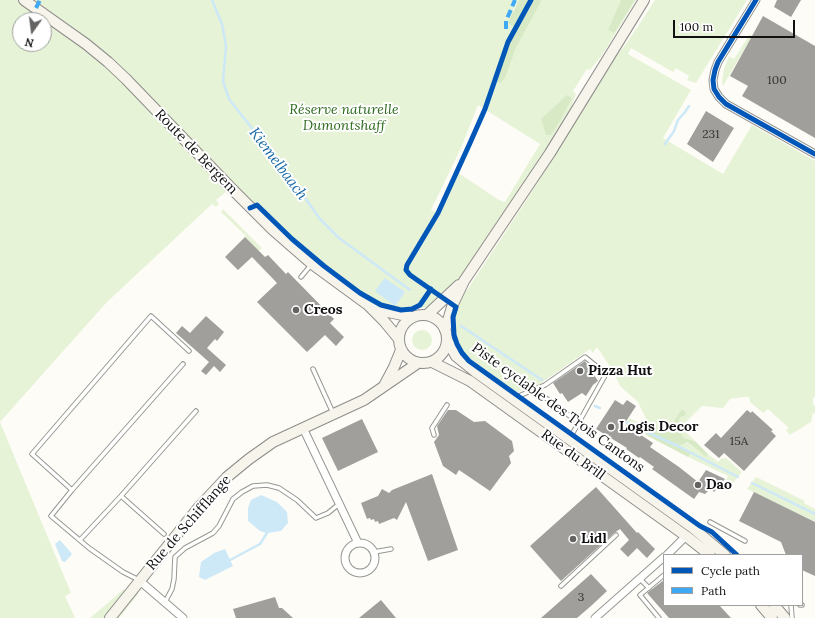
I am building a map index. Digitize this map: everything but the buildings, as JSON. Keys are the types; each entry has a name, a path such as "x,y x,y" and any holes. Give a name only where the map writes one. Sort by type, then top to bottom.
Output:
{"main road":[{"name":"Route de Bergem","path":"24,0 86,44 117,71 180,134 250,208 312,264 368,305 398,338"},
{"path":"445,330 453,304 464,281 550,153 644,0"},
{"path":"428,315 464,281"},
{"name":"Route de Bergem","path":"368,305 388,312 412,317"},
{"path":"428,315 441,323 445,330 447,340 443,353 432,362 426,364 411,361 401,350 398,338 402,326 412,317 428,315"},
{"name":"Rue du Brill","path":"447,340 456,356 477,373 693,528 724,554"},
{"name":"Rue de Schifflange","path":"384,386 401,350"},
{"name":"Rue du Brill","path":"432,362 470,381 686,536 709,554"},
{"name":"Rue de Schifflange","path":"110,618 199,507 227,477 248,459 273,442 364,400 418,363"},
{"path":"762,606 772,618"},
{"path":"775,606 785,618"}],"street":[{"path":"756,0 718,62 714,75 714,89 726,104 815,154"},
{"path":"302,428 358,543"},
{"path":"668,554 686,536"},
{"path":"358,543 367,545 374,552 375,561 370,568 362,572 352,570 346,563 346,552 353,545 358,543"},
{"path":"594,618 663,558"},
{"path":"140,580 183,618"}],"lane":[{"path":"301,277 312,264"},
{"path":"72,490 32,454 151,316 189,351"},
{"path":"513,399 545,385 585,357 606,374 569,439"},
{"path":"140,580 123,572 51,516 183,364"},
{"path":"313,369 334,414"},
{"path":"535,390 578,422"},
{"path":"434,435 432,428 447,405"},
{"path":"80,540 196,411"},
{"path":"165,602 172,590 175,557 185,548 213,533 219,526 233,499 242,492 254,486 267,485 279,488 297,500 316,518 339,504"},
{"path":"121,496 164,534"},
{"path":"710,522 745,541"},
{"path":"560,586 616,535"},
{"path":"374,552 391,549"},
{"path":"659,618 640,595 663,576"},
{"path":"639,578 649,588"},
{"path":"791,606 792,618"}],"green space":[{"name":"Réserve naturelle Dumontshaff","path":"0,0 519,0 513,10 516,27 508,42 495,81 506,76 516,48 542,0 621,0 609,30 614,32 636,0 602,55 590,70 587,69 573,91 576,94 563,131 464,281 430,307 401,310 372,301 324,266 292,239 257,205 250,208 231,188 216,200 219,204 216,207 212,204 107,302 0,422","holes":["478,105 540,144 505,202 499,200 457,172 438,212 431,210 461,148"]},
{"path":"519,0 542,0 516,48 506,76 501,83 495,81 508,42 516,28 508,23"},
{"path":"621,0 635,0 614,33 608,30"},
{"path":"655,0 747,0 696,83 687,80 689,76 676,68 673,72 631,48 628,54 691,90 663,138 723,174 752,125 815,161 815,397 813,398 813,404 815,406 815,413 813,413 811,422 790,435 786,430 789,428 768,409 763,413 750,402 749,397 744,397 730,399 723,408 702,406 681,427 695,441 684,438 678,428 680,417 684,410 681,410 672,424 675,434 648,429 646,435 642,432 639,435 624,426 629,418 645,426 648,423 638,402 620,386 613,371 597,347 593,353 590,349 537,386 514,393 469,361 462,353 454,335 453,317 456,307 531,193 616,55 623,48"},
{"path":"750,34 752,36 723,86 722,81 724,69 729,56 734,59"},
{"path":"567,95 572,98 560,121 551,135 546,135 541,119"},
{"path":"223,209 262,248 258,251 245,237 246,236 221,212"},
{"path":"422,330 429,333 432,340 429,347 422,350 415,347 412,340 415,333"},
{"path":"681,410 684,410 686,415 680,417 678,428 684,438 695,441 708,454 706,457 687,442 679,446 691,453 688,457 646,435 651,425 675,434 672,424"},
{"path":"0,422 71,593 65,596 75,618 0,618"},
{"path":"686,442 705,456 708,454 718,462 722,458 726,458 742,472 733,483 726,480 728,476 688,457 690,453 678,446"},
{"path":"756,477 805,501 804,503 815,509 815,522 747,489"},
{"path":"124,589 130,593 139,593 119,618 90,618"}],"water":[{"path":"385,278 405,292 395,306 375,291"},
{"path":"261,495 277,502 287,512 288,523 281,531 267,533 260,531 248,521 248,508 251,500"},
{"path":"60,540 72,554 65,562 62,561 55,544"},
{"path":"225,549 233,566 205,580 199,577 201,562 214,553"}],"waterway":[{"name":"Kiemelbaach","path":"212,0 222,24 226,46 223,81 229,99 288,174 320,219 339,238 410,290"},
{"path":"665,144 674,131 678,120 689,106"},
{"name":"Kiemelbaach","path":"461,326 542,380"},
{"name":"Kiemelbaach","path":"595,406 600,408"},
{"name":"Kiemelbaach","path":"627,423 678,446 738,477"},
{"name":"Kiemelbaach","path":"752,483 815,514"},
{"path":"230,560 260,544 267,533"}],"marked path":[{"path":"36,8 40,0"},
{"path":"506,29 506,21 515,0"}],"cycle path":[{"name":"Piste cyclable des Trois Cantons","path":"531,0 508,42 485,109 438,213 407,265 406,270 410,275 456,307 453,317 454,335 462,353 469,361 700,526 712,532 736,554"},
{"path":"756,0 718,62 713,80 714,89 726,104 815,154"},
{"path":"250,208 257,205 292,239 324,266 360,293 381,305 401,310 412,309 420,305 431,289"}],"place":[{"name":"Creos","path":"296,310"},
{"name":"Pizza Hut","path":"580,371"},
{"name":"Logis Decor","path":"611,427"},
{"name":"Dao","path":"698,485"},
{"name":"Lidl","path":"573,539"}]}
